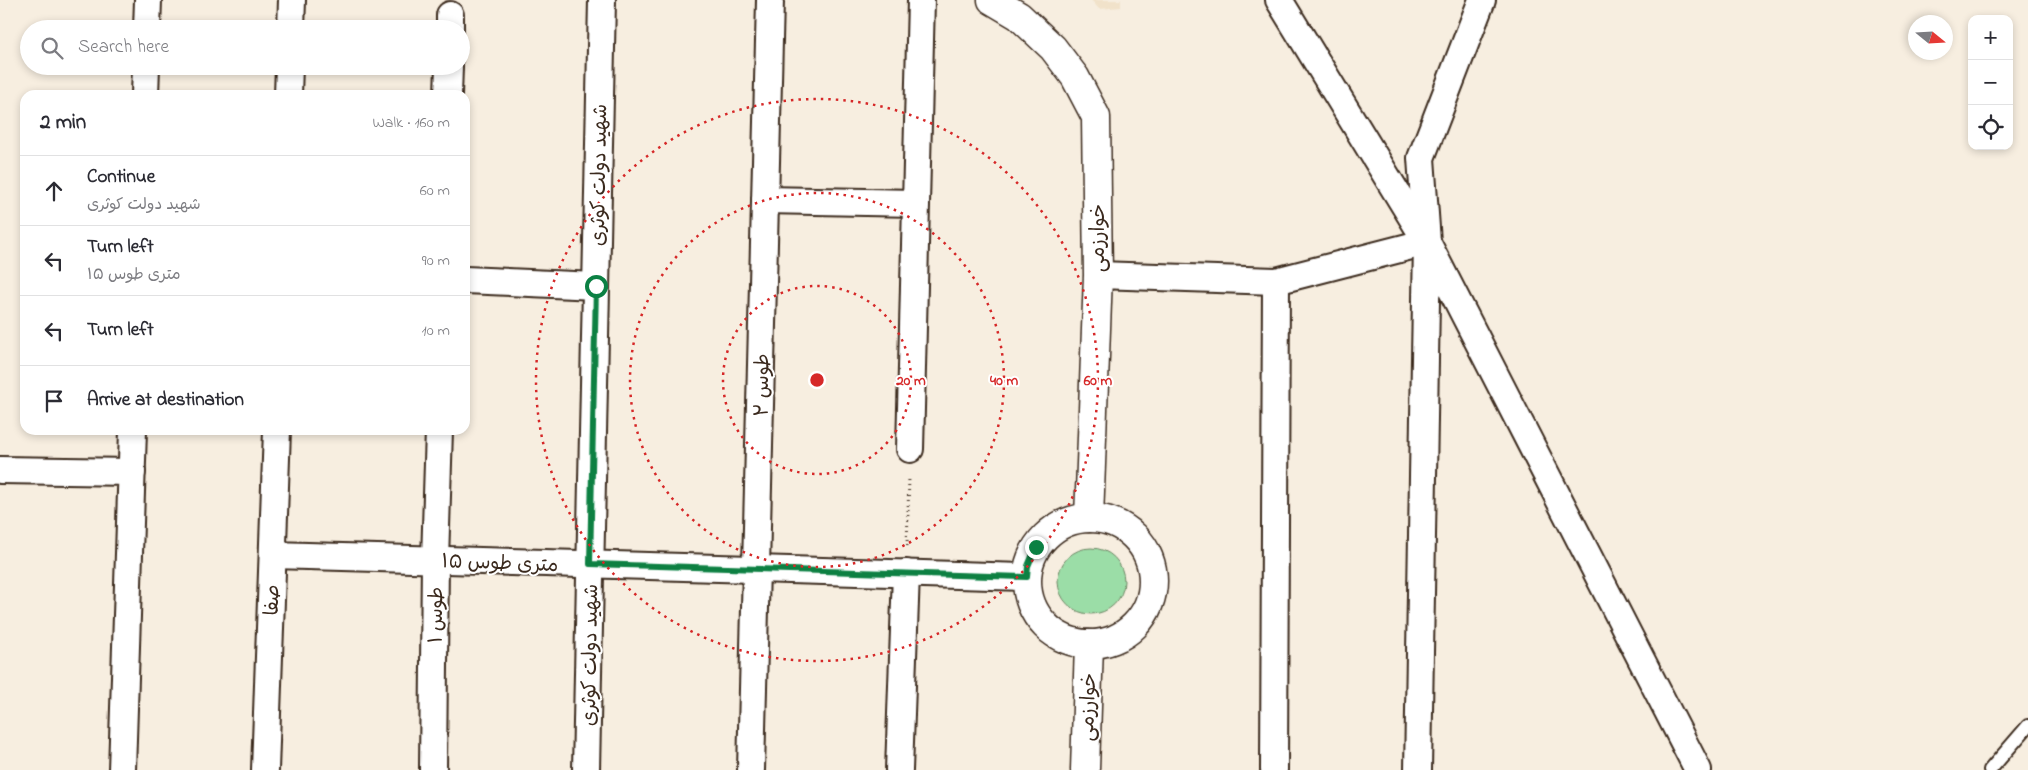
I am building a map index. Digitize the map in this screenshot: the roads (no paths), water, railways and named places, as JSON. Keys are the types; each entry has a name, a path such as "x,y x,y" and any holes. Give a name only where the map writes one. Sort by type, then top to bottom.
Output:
{"street":[{"path":"147,20 148,0"},
{"path":"291,20 292,0"},
{"name":"شهید دولت کوثری","path":"586,770 602,0"},
{"name":"طوس ۲","path":"751,770 770,0"},
{"path":"910,449 921,0"},
{"name":"خوارزمی","path":"992,0 1018,16 1053,48 1075,77 1096,118 1098,275 1089,518"},
{"path":"1279,0 1427,242 1698,770"},
{"path":"1418,770 1427,242 1421,158 1482,0"},
{"path":"145,90 146,75"},
{"path":"288,90 289,75"},
{"path":"448,90 449,75"},
{"path":"765,200 916,203"},
{"path":"1098,275 1276,281 1427,242"},
{"path":"470,280 596,286"},
{"path":"1274,770 1276,281"},
{"path":"122,770 133,435"},
{"name":"صفا","path":"265,770 277,435"},
{"name":"طوس ۱","path":"434,770 435,560 439,435"},
{"path":"0,470 132,472"},
{"path":"1089,518 1110,521 1129,531 1143,546 1151,566 1153,587 1148,607 1136,624 1119,637 1100,644 1079,644 1059,637 1043,624 1032,607 1026,587 1028,566 1036,547 1050,531 1068,521 1089,518"},
{"name":"۱۵ متری طوس","path":"273,555 1027,577"},
{"path":"899,770 906,573"},
{"name":"خوارزمی","path":"1085,770 1089,644"}],"lane":[{"path":"1990,770 2028,726"}]}
